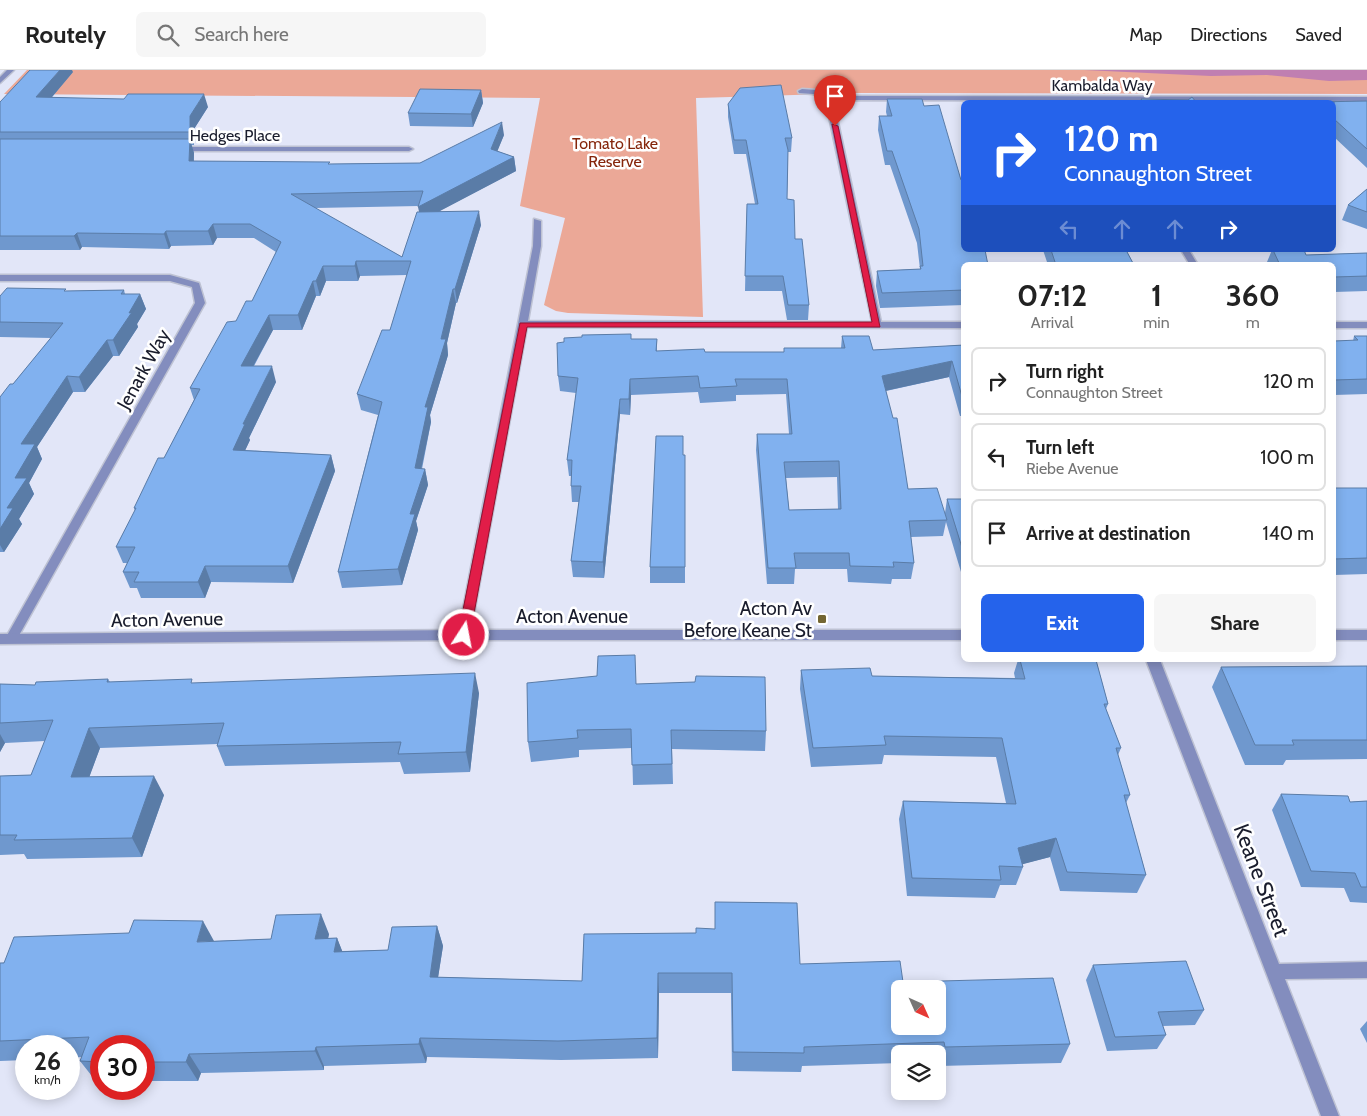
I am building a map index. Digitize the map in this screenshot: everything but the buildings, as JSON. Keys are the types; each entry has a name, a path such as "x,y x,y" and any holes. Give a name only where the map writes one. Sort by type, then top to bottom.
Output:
{"street":[{"path":"0,81 11,70"},
{"path":"802,90 814,92 838,101 831,107 877,325"},
{"name":"Kambalda Way","path":"838,101 855,98 1014,100"},
{"name":"Kambalda Way","path":"1230,100 1367,99"},
{"name":"Hedges Place","path":"170,149 409,149"},
{"path":"464,635 523,324 536,246 537,221"},
{"name":"Jenark Way","path":"0,278 170,278 196,285 200,303 6,639"},
{"path":"523,324 961,325"},
{"path":"1336,325 1367,325"},
{"name":"Acton Avenue","path":"6,639 464,635 961,635"},
{"path":"1336,635 1367,635"},
{"name":"Keane Street","path":"1154,662 1330,1116"},
{"path":"1274,972 1367,970"}],"green space":[{"name":"Tomato Lake Reserve","path":"27,70 1367,70 1367,94 858,93 696,98 703,317 568,313 556,311 544,305 565,218 520,206 540,98 4,94"}],"shaded area":[{"path":"1084,70 1367,70 1367,80 1329,81 1267,75 1211,76"}],"place":[{"name":"Acton Av Before Keane St","path":"822,619"}],"route":[{"path":"464,635 523,324 877,325 835,126"}]}
